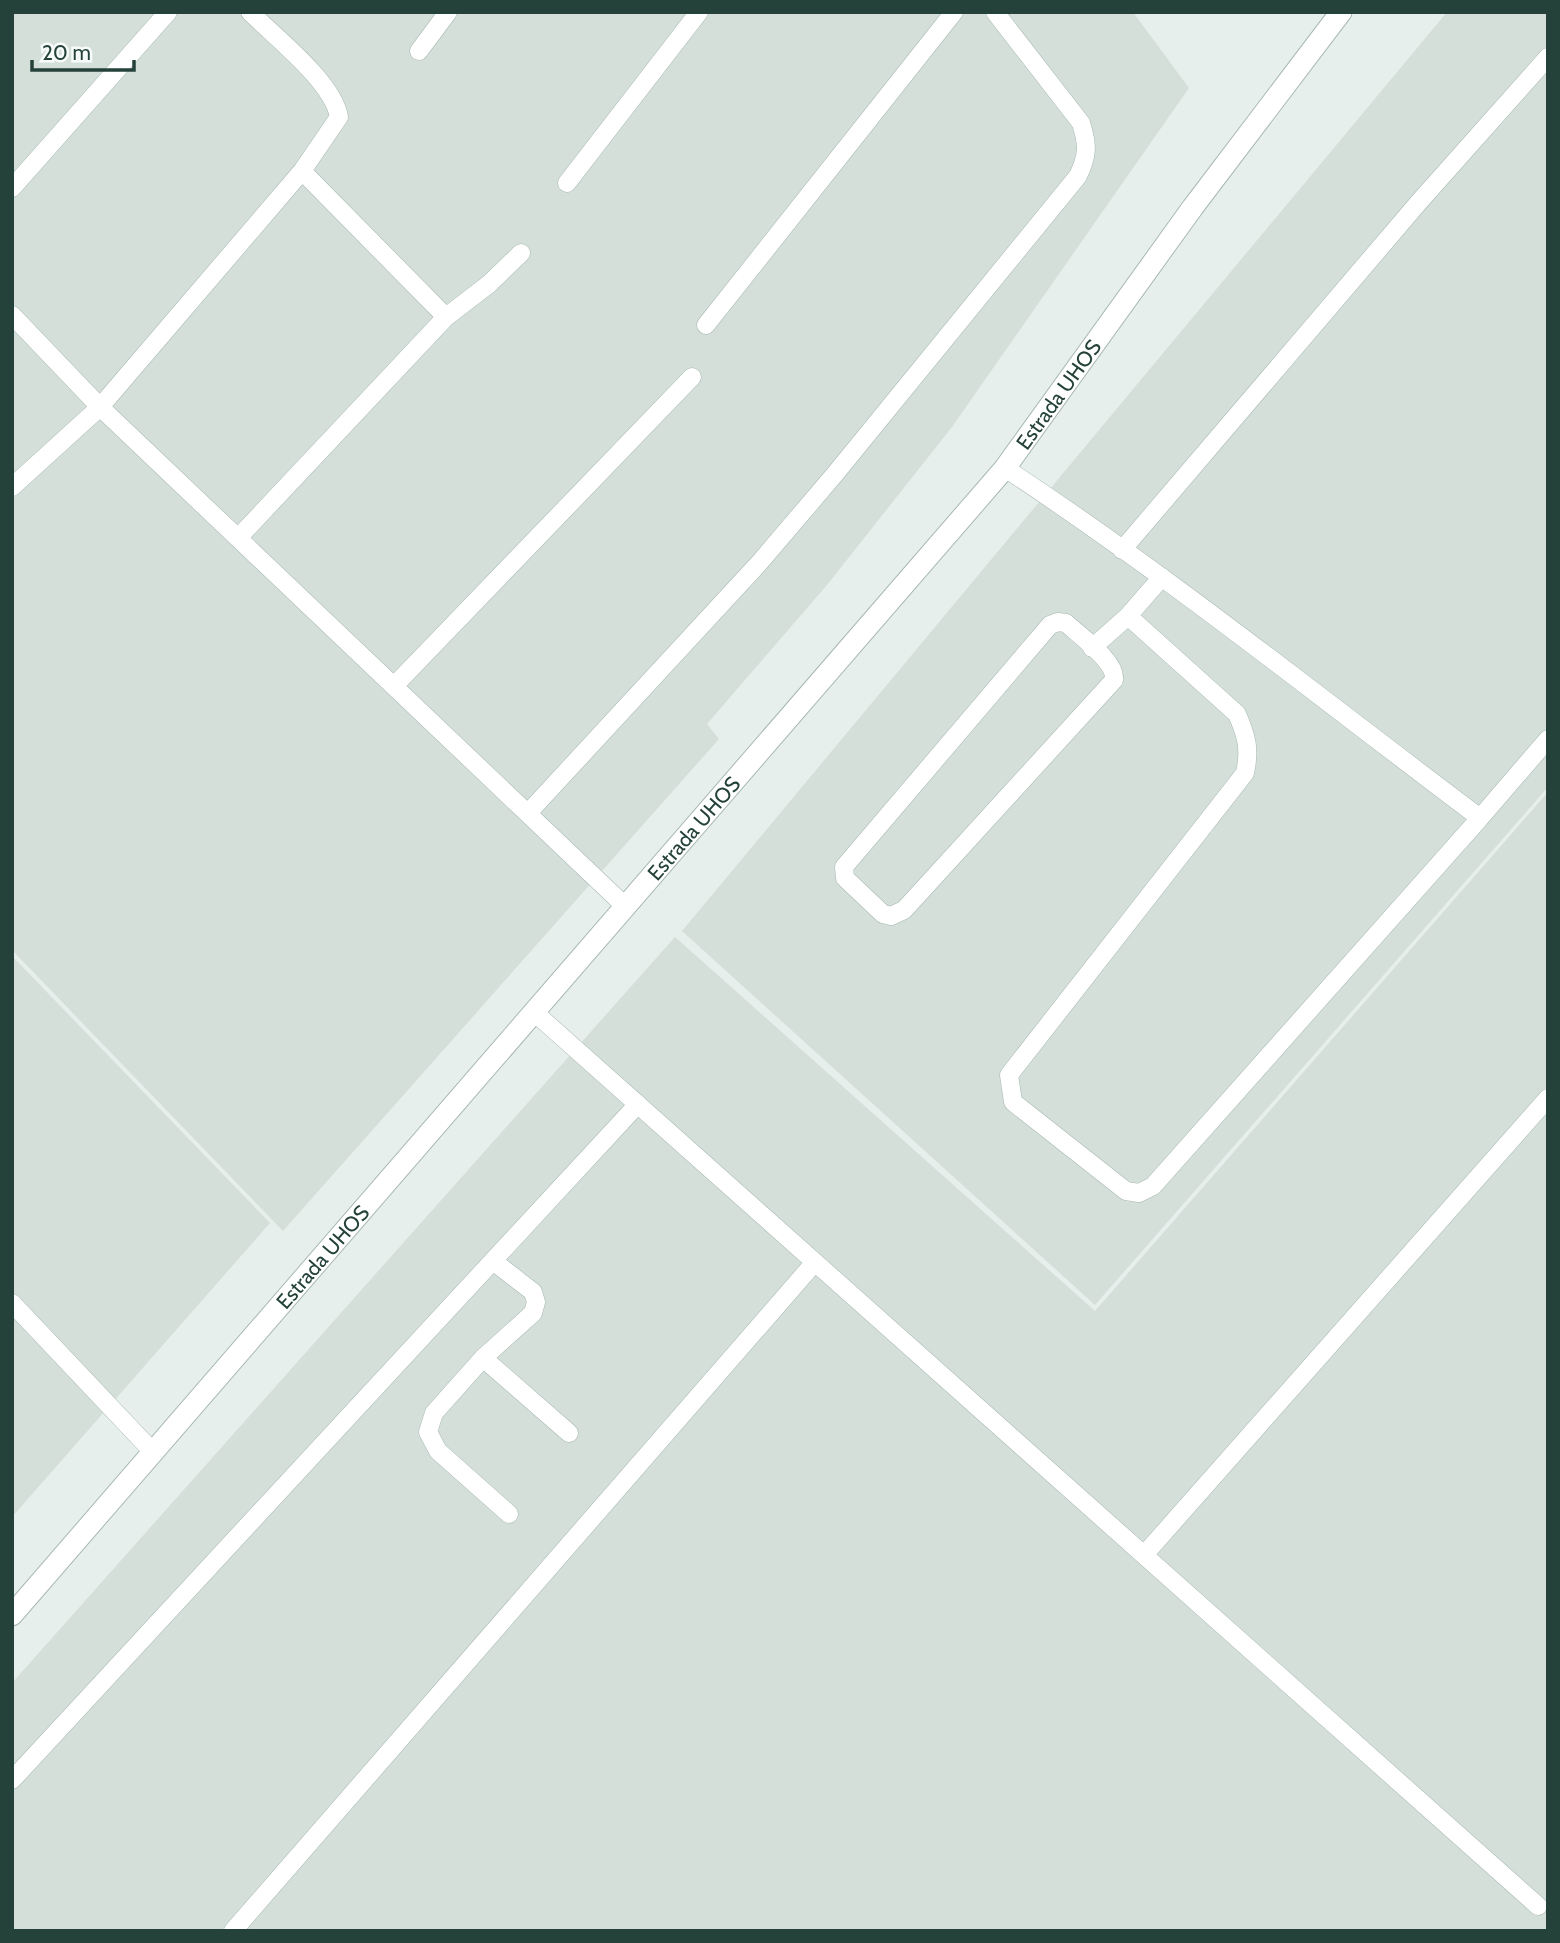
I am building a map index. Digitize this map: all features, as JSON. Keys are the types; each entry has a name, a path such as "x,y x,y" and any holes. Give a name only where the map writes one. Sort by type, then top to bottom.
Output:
{"street":[{"name":"Estrada UHOS","path":"12,1615 1005,468 1193,207 1341,12"}],"lane":[{"path":"12,188 169,12"},
{"path":"12,487 100,407 302,171 340,117 328,88 250,12"},
{"path":"419,51 448,12"},
{"path":"566,183 699,12"},
{"path":"706,325 954,12"},
{"path":"528,813 760,562 844,464 1078,176 1087,158 1086,138 1081,123 995,12"},
{"path":"1122,550 1419,202 1548,57"},
{"path":"302,171 446,317"},
{"path":"238,538 446,317 489,284 521,253"},
{"path":"12,315 100,407 626,907"},
{"path":"394,687 692,377"},
{"path":"1005,468 1082,519 1480,818"},
{"path":"1092,648 1128,616 1162,578"},
{"path":"1128,616 1237,714 1246,733 1249,755 1245,773 1009,1074 1013,1102 1126,1191 1139,1193 1153,1186 1548,739"},
{"path":"1066,623 1092,648 1110,664 1114,680 904,910 891,916 883,914 845,877 844,867 1050,625 1066,623"},
{"path":"534,1012 1538,1906"},
{"path":"1144,1555 1548,1098"},
{"path":"12,1780 638,1104"},
{"path":"493,1261 533,1292 536,1302 533,1313 483,1357 434,1413 428,1432 438,1451 509,1514"},
{"path":"233,1931 815,1262"},
{"path":"12,1303 153,1452"},
{"path":"483,1357 569,1433"}],"shaded area":[{"path":"12,12 1133,12 1189,88 952,427 827,585 707,724 719,739 283,1231 12,950"},
{"path":"1447,12 1548,12 1548,787 1095,1305 682,931"},
{"path":"1548,792 1548,1931 12,1931 12,1683 675,937 1095,1311"},
{"path":"12,956 270,1223 12,1517"}]}
